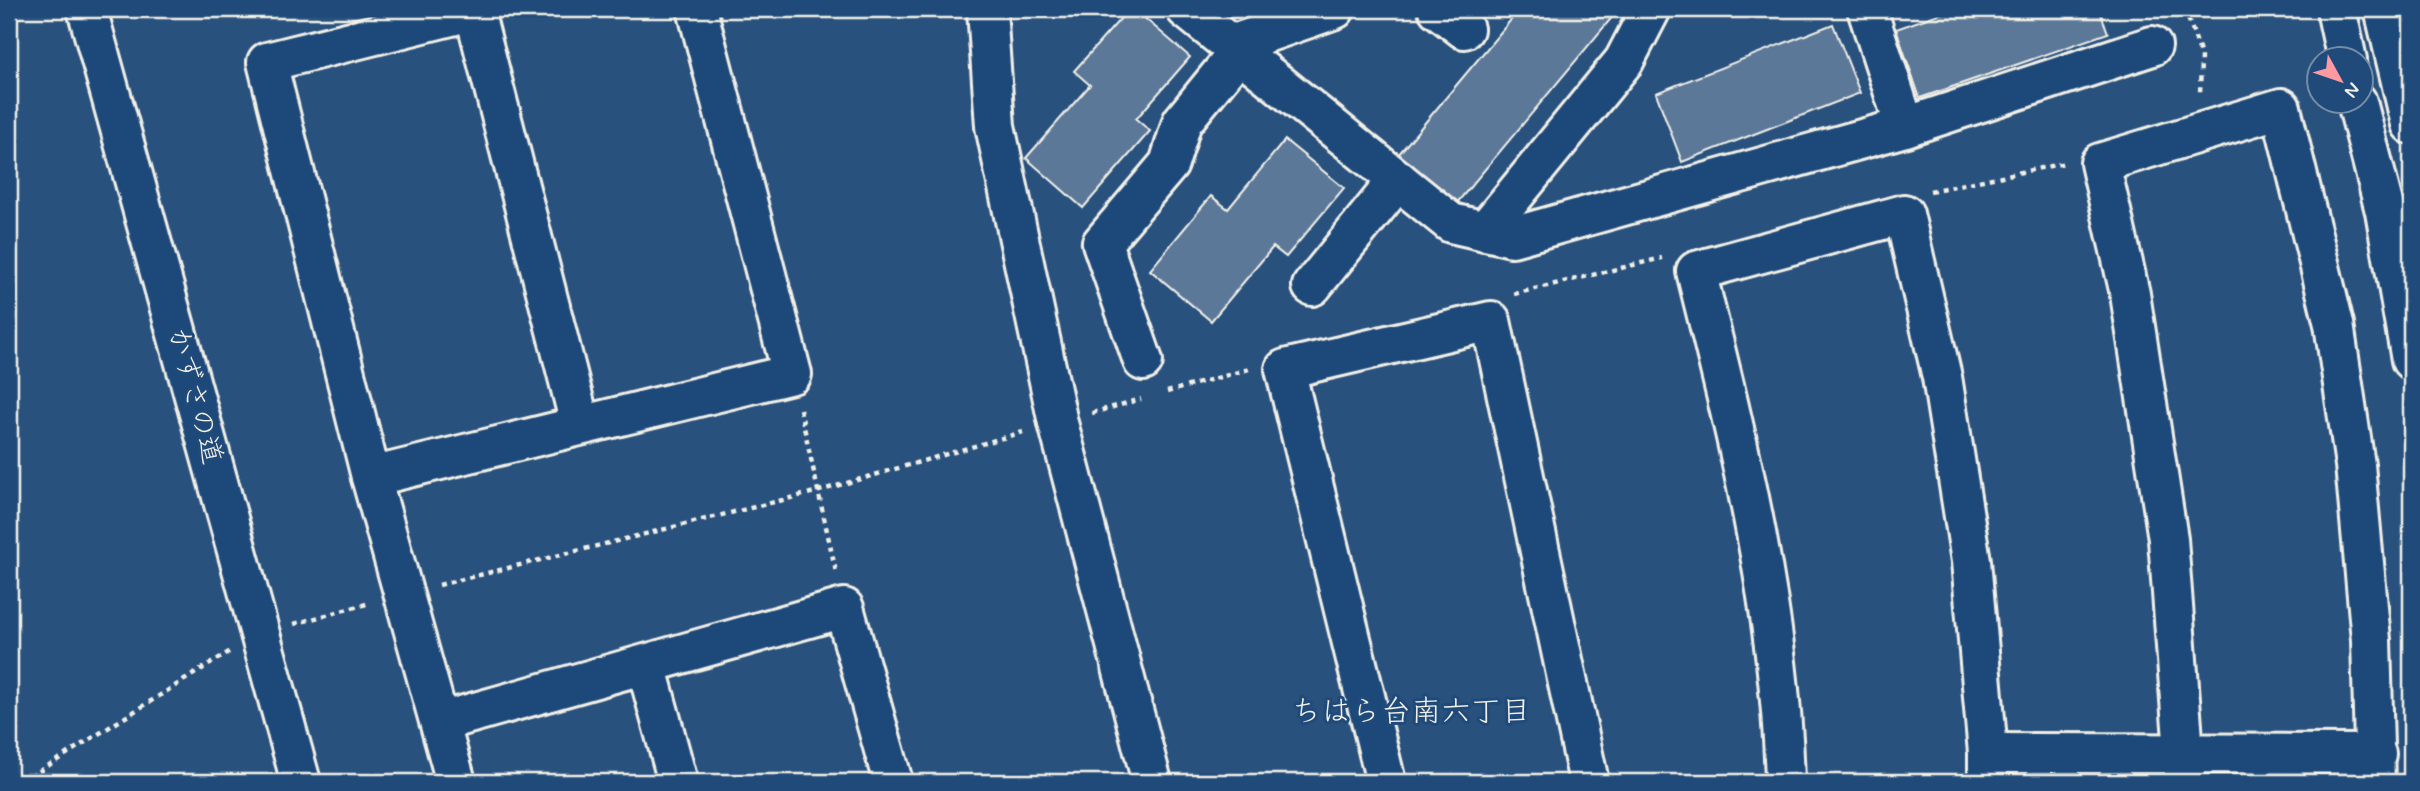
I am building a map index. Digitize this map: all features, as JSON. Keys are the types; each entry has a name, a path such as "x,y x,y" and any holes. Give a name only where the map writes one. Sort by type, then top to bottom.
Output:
{"street":[{"name":"かずさの道","path":"87,9 301,782"},
{"path":"456,782 370,477 267,62 476,9 580,424"},
{"path":"370,477 792,374 698,9"},
{"path":"988,9 995,126 1058,423 1152,782"},
{"path":"1186,9 1451,223 1512,237 1905,127 2151,46"},
{"path":"1148,378 1102,243 1169,164 1182,122 1235,48 1335,9"},
{"path":"1485,230 1624,61 1651,9"},
{"path":"1867,9 1905,127"},
{"path":"2336,9 2344,46"},
{"path":"2384,9 2411,124"},
{"path":"1785,782 1784,736 1769,597 1738,444 1696,271 1904,214 1942,377 1970,561 1988,768 2184,768 2375,768 2371,640 2355,465 2334,324 2281,108 2100,163 2130,294 2164,513 2184,768"},
{"path":"2361,116 2385,211 2411,360"},
{"path":"1312,286 1398,180"},
{"path":"1385,782 1285,369 1491,321 1589,782"},
{"path":"440,722 844,608 893,782"},
{"path":"646,665 678,782"}],"path":[{"path":"2185,9 2201,55 2199,102 2193,135"},
{"path":"1904,214 1919,194 2088,158 2100,163"},
{"path":"1491,321 1511,295 1538,288 1686,252 1696,271"},
{"path":"1166,392 1260,366 1285,369"},
{"path":"792,374 844,608"},
{"path":"22,782 259,633 402,594 819,491 1058,423 1148,378"}],"building":[{"path":"1129,9 1134,9 1190,57 1136,119 1150,131 1083,208 1026,158 1090,85 1074,71"},
{"path":"1220,9 1241,9 1223,15"},
{"path":"1520,9 1619,9 1456,204 1398,155"},
{"path":"1953,9 2099,9 2108,33 1920,98 1896,29"},
{"path":"1833,24 1860,93 1682,162 1656,93"},
{"path":"1285,140 1344,188 1286,257 1273,247 1211,321 1150,270 1211,196 1228,209"}],"district":[{"name":"ちはら台南六丁目","path":"1411,712"}]}
